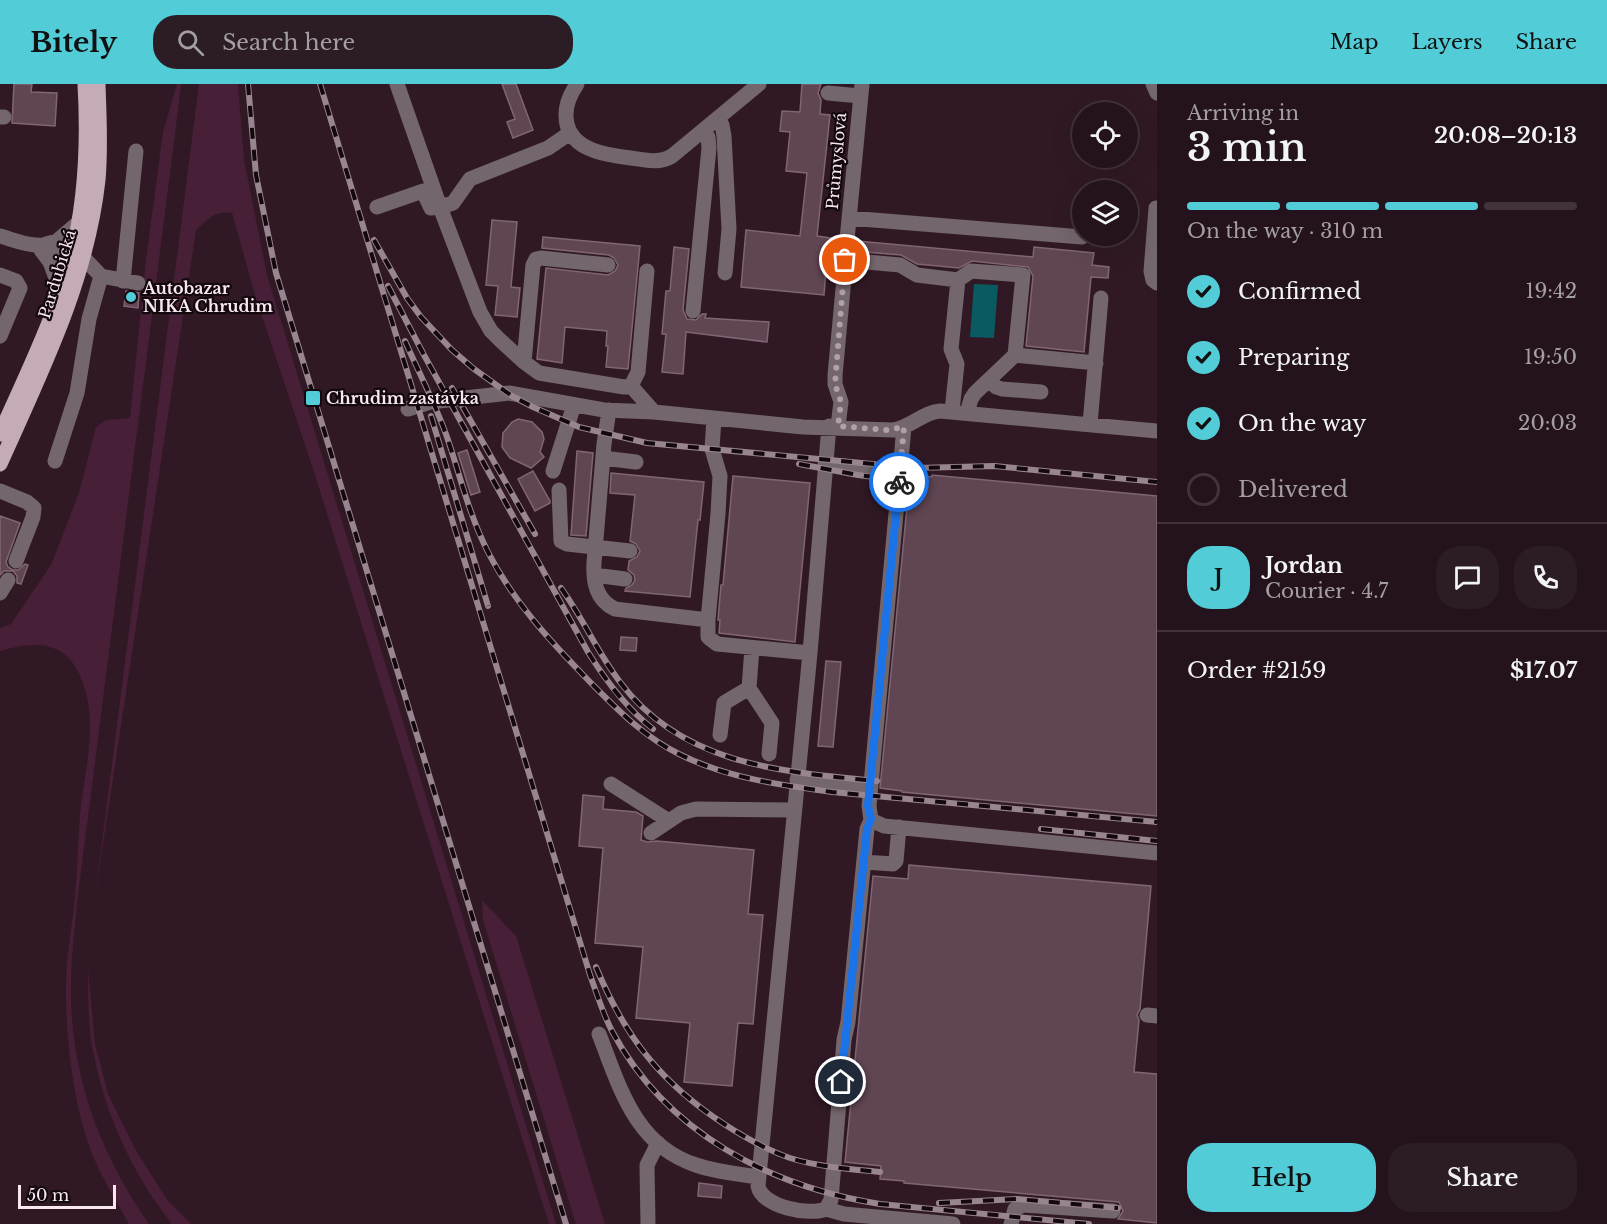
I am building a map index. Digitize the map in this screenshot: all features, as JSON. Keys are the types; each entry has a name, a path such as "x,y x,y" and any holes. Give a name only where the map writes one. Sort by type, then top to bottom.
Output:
{"main road":[{"name":"Pardubická","path":"0,464 73,294 78,256 78,223 87,153 85,84"},
{"name":"Pardubická","path":"0,434 92,221 99,168 98,84"}],"street":[{"path":"397,84 440,207 485,322 524,363 544,375 624,387 631,386 638,372 646,271"},
{"path":"577,84 567,103 566,119 570,133 581,144 592,150 617,156 658,161 672,156 759,84"},
{"path":"1153,84 1157,93"},
{"path":"828,93 861,90"},
{"name":"Průmyslová","path":"847,240 861,90"},
{"path":"717,119 722,125 724,136 729,217 725,273"},
{"path":"693,311 709,148 708,137 702,131"},
{"path":"377,207 423,191 431,208 453,203 470,178 548,148 570,133"},
{"path":"0,236 41,247 62,258 78,256 101,276 130,282 136,151"},
{"path":"1156,214 1152,274 1153,280 1157,283"},
{"path":"849,218 1072,236"},
{"path":"41,247 57,241 78,223"},
{"path":"41,247 50,262 61,292"},
{"path":"524,363 533,265 536,259 608,265"},
{"path":"953,1224 844,1214 826,1209 813,1212 773,1203 759,1191 759,1178 810,653 825,464 841,402 835,384 835,375 845,259 900,265 917,275 958,280 971,271 1023,275 1015,355 960,412"},
{"path":"0,275 16,281 20,288 0,336"},
{"path":"55,461 77,393 89,319 101,276"},
{"path":"958,280 951,349 957,364 960,412"},
{"path":"1090,424 1101,298"},
{"path":"1015,355 1096,363"},
{"path":"989,380 1002,389 1041,392"},
{"path":"631,386 654,412"},
{"path":"408,409 430,402 509,393 609,410 803,426 887,430 904,427 931,412 960,412 1157,431"},
{"path":"553,471 574,405"},
{"path":"609,410 595,547 594,575 599,596 615,609 708,620"},
{"path":"714,418 712,448 720,476 707,633 714,643 810,653"},
{"path":"904,427 870,787 868,812 871,819 884,826 1157,853"},
{"path":"603,458 636,462"},
{"path":"825,464 900,473"},
{"path":"558,490 560,539 567,544 630,550"},
{"path":"0,491 27,502 34,508 33,517 16,561"},
{"path":"594,575 625,579"},
{"path":"752,648 749,688 772,723 769,754"},
{"path":"720,735 724,703 749,688"},
{"path":"797,780 870,787"},
{"path":"611,784 669,821"},
{"path":"651,834 681,813 696,809 794,810"},
{"path":"826,1209 831,1200 844,1040 848,1022 867,829 871,819"},
{"path":"864,862 893,864 896,861 899,827"},
{"path":"599,1034 631,1112 658,1143 678,1157 697,1166 759,1178"},
{"path":"648,1224 647,1165 658,1143"},
{"path":"1011,1224 1015,1209 1023,1204 1113,1211"}],"shaded area":[{"path":"177,84 181,84 78,895 71,975 72,1019 76,1051 91,1112 116,1170 149,1224 129,1224 100,1172 87,1139 77,1099 67,1029 67,964 80,815 90,736 85,689 72,662 63,653 53,648 29,645 0,651 0,628 11,624 51,565 79,493 96,427 106,420 130,418 146,260 163,132"},
{"path":"199,84 238,84 244,160 267,275 556,1224 549,1224 315,475 256,298 232,213 215,215 196,230 95,897"},
{"path":"482,900 516,936 605,1224 576,1224 483,920"},
{"path":"88,969 95,1044 108,1094 135,1149 168,1201 191,1224 172,1224 130,1160 110,1113 91,1039"}],"water":[{"path":"974,284 998,285 994,338 970,337"}],"building":[{"path":"14,84 32,84 31,92 57,93 55,126 12,123"},
{"path":"502,84 516,84 533,130 513,138 507,122 515,119"},
{"path":"802,84 821,84 818,93 821,100 820,114 830,115 817,236 837,239 842,248 836,256 827,255 824,295 741,287 746,230 800,236 807,173 786,171 790,132 780,131 782,111 800,112"},
{"path":"492,220 517,222 511,287 520,288 517,317 495,315 498,286 486,285"},
{"path":"543,237 640,246 628,369 606,367 607,331 565,327 562,363 537,359 546,268 608,275 615,271 618,265 609,255 542,248"},
{"path":"857,241 1033,257 1034,247 1094,253 1092,265 1109,267 1108,278 1091,277 1084,352 1026,346 1033,276 1028,267 972,261 959,268 917,264 901,255 853,251 851,249"},
{"path":"674,247 689,249 683,310 687,319 696,320 702,314 706,314 705,318 769,322 767,342 686,332 683,374 662,372 666,334 662,334 666,291 670,291"},
{"path":"126,291 139,293 138,308 124,306"},
{"path":"518,419 532,422 542,432 544,439 540,452 544,457 531,468 510,458 502,447 503,433 512,422"},
{"path":"467,450 480,492 471,495 458,453"},
{"path":"577,451 593,453 586,536 571,535"},
{"path":"533,471 550,501 535,511 518,479"},
{"path":"611,473 704,482 690,597 625,591 635,580 634,575 628,570 629,561 637,557 640,551 636,544 630,541 635,495 610,493"},
{"path":"910,475 932,477 932,475 1157,496 1157,816 880,788"},
{"path":"733,476 810,483 795,642 719,633 721,585 723,585"},
{"path":"0,516 20,523 6,562 13,570 18,570 25,564 28,565 21,584 17,583 17,576 13,571 4,571 0,575"},
{"path":"621,637 637,638 636,651 620,650"},
{"path":"826,661 841,662 833,747 818,746"},
{"path":"583,795 604,797 603,809 636,812 643,816 641,840 647,842 754,850 748,914 763,915 753,1024 738,1023 732,1086 684,1082 690,1023 636,1018 643,947 595,943 603,848 579,846"},
{"path":"909,865 1151,886 1140,1009 1137,1015 1139,1020 1134,1072 1157,1074 1157,1223 1118,1219 1123,1211 1119,1202 904,1183 904,1181 880,1179 881,1166 845,1162 873,876 908,879"},
{"path":"699,1183 722,1186 721,1198 698,1196"}],"railway":[{"path":"248,84 256,175 276,273 566,1224"},
{"path":"320,84 590,975 612,1031 635,1067 661,1098 692,1126 725,1149 799,1184 839,1196 880,1204 1089,1224"},
{"path":"374,240 407,298 421,317 452,350 512,396 579,427 647,443 916,468 994,466 1157,482"},
{"path":"388,286 588,652 617,694 653,729"},
{"path":"405,341 442,424 475,524 498,571 535,622 562,653 621,713 654,740 679,754 716,769 793,786 832,792 1157,822"},
{"path":"452,388 535,534"},
{"path":"431,416 488,606"},
{"path":"799,464 906,481"},
{"path":"561,588 620,682 645,710 673,731 704,747 770,768 877,781"},
{"path":"1041,829 1157,841"},
{"path":"596,967 619,1015 647,1056 682,1092 724,1124 790,1158 823,1166 880,1172"},
{"path":"939,1203 1017,1199 1118,1208"}],"way so far":[{"path":"845,260 835,384 841,402 838,426 887,430 904,427 899,482"}],"place":[{"name":"Autobazar NIKA Chrudim","path":"131,297"},
{"name":"Chrudim zastávka","path":"313,398"}],"route":[{"path":"841,1082 867,829 871,819 868,806 899,482"}]}
